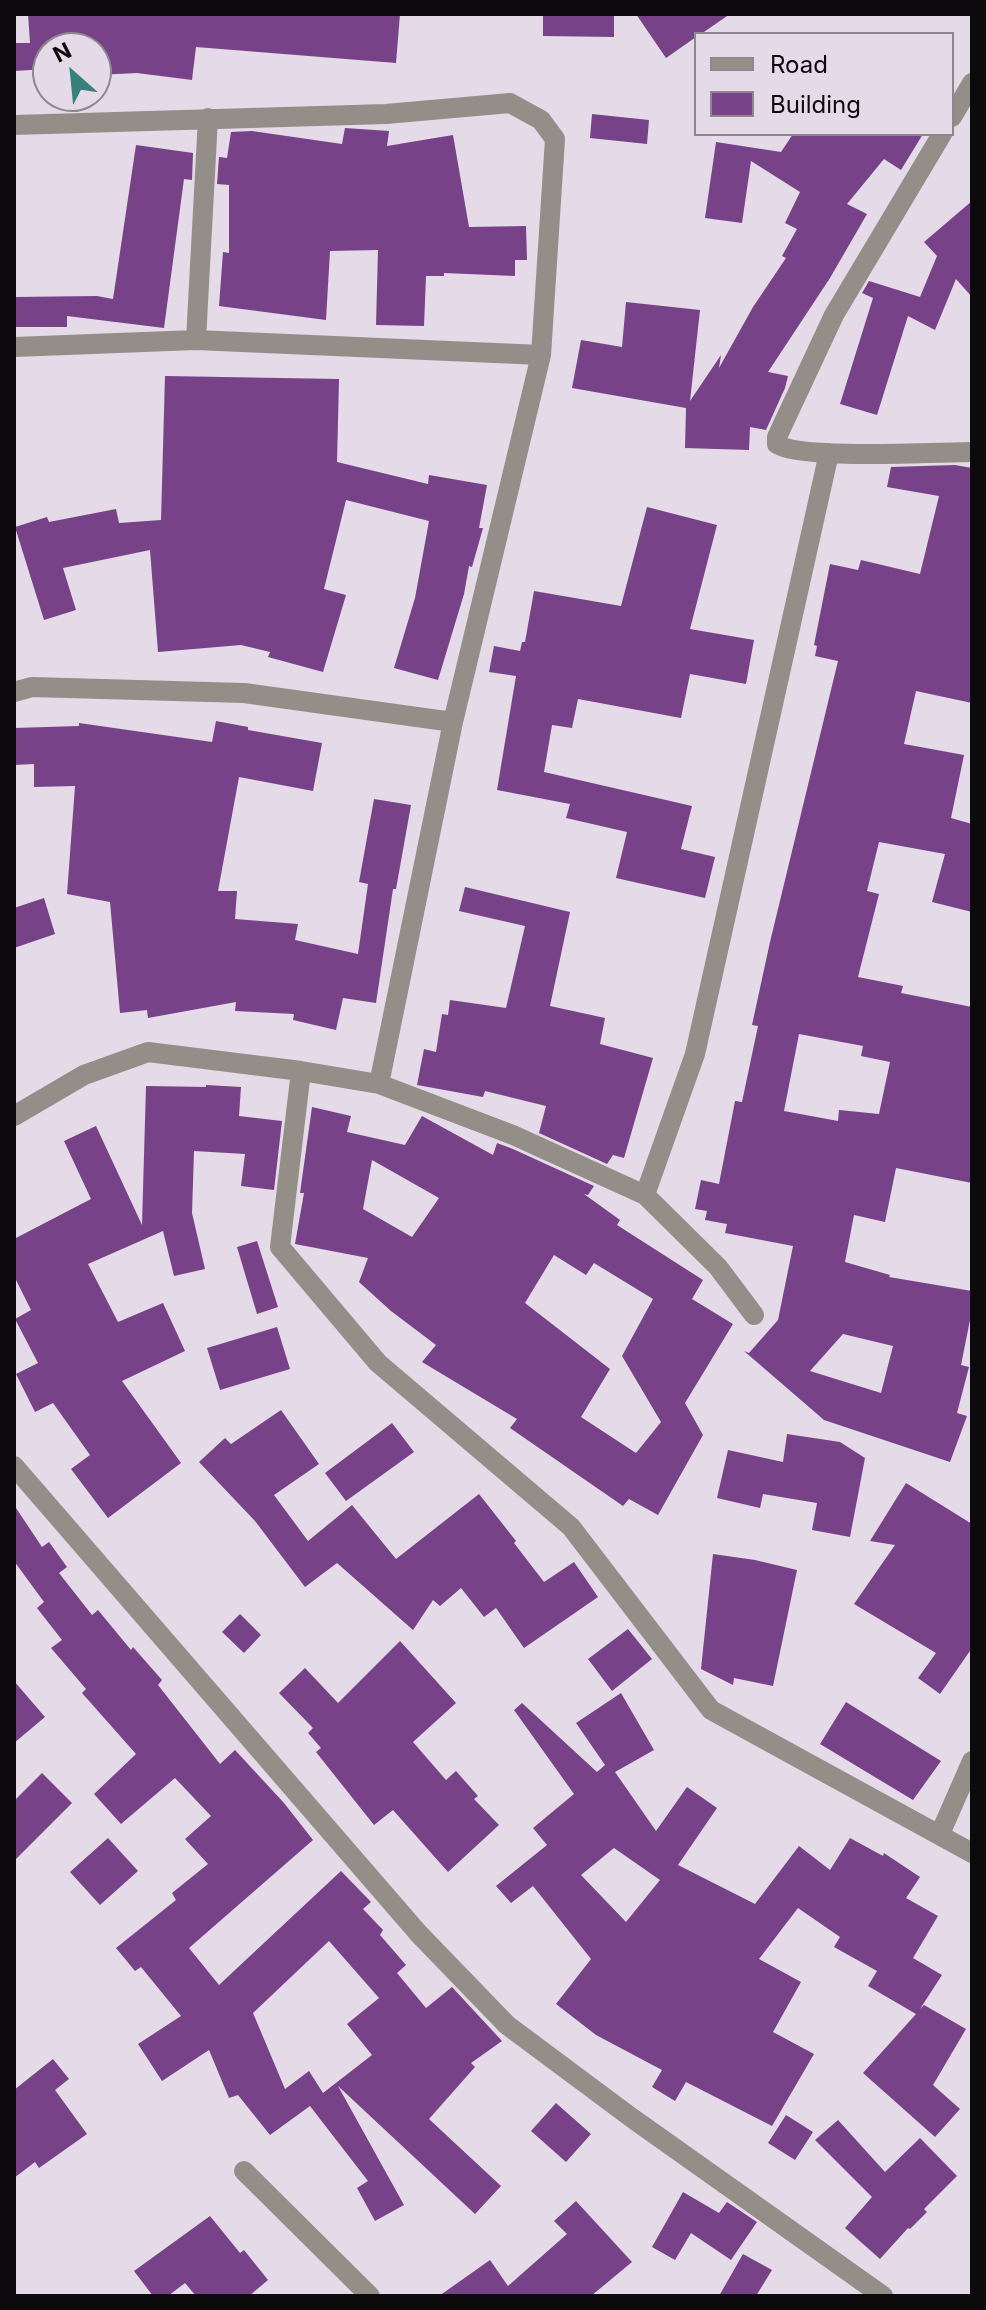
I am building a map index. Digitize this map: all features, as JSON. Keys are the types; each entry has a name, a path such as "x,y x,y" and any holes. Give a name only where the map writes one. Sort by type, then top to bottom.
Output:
{"street":[{"path":"954,114 972,83"},
{"path":"14,125 386,114 510,103 541,120 555,139 541,355 453,722 379,1084"},
{"path":"196,340 208,118"},
{"path":"941,136 834,315 777,437 777,444 785,450 829,453 972,452"},
{"path":"14,347 196,340 541,355"},
{"path":"645,1195 695,1054 829,453"},
{"path":"14,692 32,687 244,693 453,722"},
{"path":"14,1116 84,1075 148,1052 379,1084 513,1135 645,1195 718,1267 754,1315"},
{"path":"301,1071 280,1247 378,1363 571,1527 711,1710 972,1853"},
{"path":"14,1466 419,1934 507,2025 643,2126 883,2296"},
{"path":"940,1834 972,1761"},
{"path":"244,2171 370,2296"}],"building":[{"path":"28,14 400,14 396,63 196,47 192,80 137,73 112,74 112,32 32,32 32,70 14,71 14,43 30,43"},
{"path":"543,14 614,14 614,37 543,36"},
{"path":"636,14 730,14 704,32 694,32 694,38 666,58"},
{"path":"592,114 649,120 647,144 590,138"},
{"path":"345,128 389,131 387,146 453,135 469,227 526,226 527,260 515,260 515,276 444,273 444,276 426,276 424,326 376,325 378,250 330,251 326,320 219,306 223,252 229,253 229,185 217,184 219,157 227,158 231,132 252,131 342,144"},
{"path":"792,136 922,136 901,170 884,159 847,204 867,214 830,278 768,372 788,376 766,430 750,427 749,450 685,448 686,408 572,388 581,340 622,347 626,302 700,310 690,401 721,355 719,368 753,307 786,258 782,256 797,229 785,223 800,192 751,161 742,223 705,218 716,142 781,152"},
{"path":"136,145 193,153 192,180 184,179 164,328 67,316 67,327 14,327 14,297 97,296 113,299"},
{"path":"972,201 972,297 956,279 935,330 908,316 877,415 840,404 873,298 862,293 869,281 920,297 937,256 924,242"},
{"path":"165,376 339,379 337,462 428,484 429,475 487,485 479,528 483,528 472,567 469,566 464,594 438,680 394,668 415,598 429,521 346,500 324,589 346,595 323,672 268,657 270,652 241,645 158,652 150,550 63,568 76,610 44,620 15,527 47,517 49,522 116,509 119,523 161,520"},
{"path":"955,465 972,468 972,703 916,691 904,744 964,755 951,818 972,824 972,912 932,902 945,854 879,842 867,891 879,894 858,977 903,986 901,993 972,1007 972,1183 896,1168 885,1222 854,1215 845,1262 889,1277 972,1291 972,1310 961,1365 969,1367 957,1413 967,1416 950,1462 824,1420 744,1351 749,1353 778,1320 793,1246 725,1233 727,1224 705,1220 707,1211 695,1209 701,1180 719,1184 735,1101 742,1102 758,1026 752,1025 770,942 838,661 815,656 817,646 814,645 830,564 858,570 861,560 920,574 939,496 887,487 891,467","holes":["799,1034 863,1046 861,1056 890,1062 879,1114 839,1110 838,1121 784,1111","843,1334 893,1346 881,1393 810,1371"]},
{"path":"647,507 717,525 690,629 754,640 746,684 690,674 681,718 578,699 572,728 552,725 544,772 692,806 681,849 715,857 705,898 616,878 627,832 566,818 570,804 497,790 516,676 489,672 494,646 520,651 522,642 525,642 534,591 621,606"},
{"path":"216,721 322,743 313,791 239,777 218,891 237,891 235,919 298,924 295,940 358,954 368,884 359,882 374,799 411,805 396,889 393,889 376,1003 343,998 336,1030 293,1020 294,1014 235,1011 236,1002 148,1018 147,1010 120,1013 110,902 67,894 75,786 34,787 34,764 14,765 14,728 79,726 79,723 212,742"},
{"path":"465,887 570,912 550,1006 605,1018 600,1044 653,1058 624,1158 613,1155 607,1164 539,1133 546,1106 485,1091 483,1097 417,1085 424,1049 436,1052 442,1014 448,1015 450,1000 506,1008 525,926 459,911"},
{"path":"44,898 55,934 14,948 14,908"},
{"path":"146,1086 241,1087 239,1116 282,1121 274,1190 241,1186 245,1154 194,1151 192,1213 205,1269 174,1276 163,1231 88,1264 118,1322 163,1303 185,1351 122,1381 181,1463 108,1518 71,1469 90,1455 53,1403 35,1412 16,1374 38,1363 15,1319 31,1310 14,1276 14,1239 91,1199 64,1141 96,1126 142,1225"},
{"path":"312,1107 351,1116 347,1132 405,1145 422,1116 493,1155 497,1143 594,1186 588,1195 584,1194 620,1220 617,1225 703,1280 692,1299 733,1324 685,1403 703,1435 658,1515 629,1499 623,1506 510,1428 517,1419 422,1362 436,1345 359,1282 368,1258 295,1244 304,1193 300,1193","holes":["372,1160 439,1198 412,1237 363,1209","554,1255 586,1275 594,1263 653,1299 622,1356 661,1422 636,1453 581,1417 610,1369 525,1303"]},
{"path":"257,1241 278,1307 257,1314 237,1247"},
{"path":"277,1327 290,1369 220,1390 207,1348"},
{"path":"281,1410 319,1464 274,1495 308,1541 352,1505 396,1559 479,1494 544,1582 574,1562 598,1597 524,1648 496,1608 484,1617 461,1588 440,1606 433,1600 413,1630 337,1563 305,1587 255,1521 199,1462 225,1438 231,1444"},
{"path":"392,1423 414,1452 346,1501 325,1473"},
{"path":"787,1434 840,1442 865,1458 850,1537 812,1530 817,1503 763,1494 760,1508 717,1498 728,1450 783,1462"},
{"path":"906,1483 972,1524 972,1648 940,1694 918,1678 936,1653 854,1604 895,1545 870,1541"},
{"path":"14,1505 42,1547 49,1542 67,1567 59,1573 92,1615 98,1610 131,1650 133,1647 162,1680 158,1685 220,1764 235,1750 313,1840 189,1948 219,1985 341,1871 371,1902 363,1909 383,1930 380,1935 406,1965 397,1973 426,2008 452,1987 502,2041 471,2063 475,2067 429,2119 501,2186 475,2214 338,2086 404,2205 375,2221 357,2188 368,2181 310,2106 270,2135 238,2095 229,2098 209,2050 162,2081 138,2044 181,2016 141,1967 135,1971 116,1948 176,1900 172,1893 208,1864 185,1839 211,1816 175,1778 121,1824 94,1794 136,1754 82,1693 86,1689 51,1648 62,1640 37,1608 44,1602 14,1561","holes":["329,1941 379,1998 347,2024 372,2055 323,2093 309,2071 285,2089 253,2013"]},
{"path":"713,1554 797,1570 773,1686 734,1678 733,1685 701,1669"},
{"path":"240,1614 261,1635 244,1653 222,1632"},
{"path":"628,1629 652,1659 612,1691 588,1659"},
{"path":"400,1641 456,1703 413,1742 446,1780 456,1771 478,1796 474,1799 499,1825 448,1872 393,1810 374,1825 316,1752 321,1748 308,1733 313,1728 279,1693 305,1668 338,1703"},
{"path":"14,1681 45,1717 14,1743"},
{"path":"621,1693 654,1750 615,1772 656,1831 687,1787 717,1808 678,1865 755,1904 799,1846 830,1870 850,1838 883,1856 884,1853 920,1877 906,1898 938,1916 913,1958 942,1975 920,2009 924,2005 966,2029 933,2085 960,2109 935,2137 863,2073 916,2014 868,1986 877,1971 834,1947 840,1937 798,1908 759,1959 801,1982 773,2032 814,2054 772,2126 686,2082 675,2101 652,2087 662,2070 596,2035 556,2004 591,1959 533,1886 511,1903 496,1886 547,1845 533,1828 574,1794 514,1710 522,1703 597,1772 605,1765 576,1723","holes":["614,1848 660,1880 626,1922 581,1875"]},
{"path":"846,1702 941,1761 913,1800 820,1744"},
{"path":"42,1773 72,1803 14,1861 14,1801"},
{"path":"108,1838 138,1871 100,1905 70,1872"},
{"path":"53,2059 69,2079 55,2090 87,2134 39,2168 35,2162 14,2178 14,2090"},
{"path":"556,2103 591,2134 566,2162 531,2131"},
{"path":"786,2115 813,2132 795,2160 768,2143"},
{"path":"838,2120 885,2172 920,2138 957,2176 924,2209 927,2212 880,2259 845,2228 872,2197 815,2140"},
{"path":"683,2192 719,2213 727,2202 757,2222 731,2260 691,2233 675,2260 652,2247"},
{"path":"576,2201 632,2262 591,2296 439,2296 490,2260 508,2286 567,2234 554,2221"},
{"path":"210,2216 240,2253 244,2250 268,2280 249,2296 196,2296 185,2283 168,2296 153,2296 134,2271"},
{"path":"743,2254 772,2270 756,2296 719,2296"}]}
